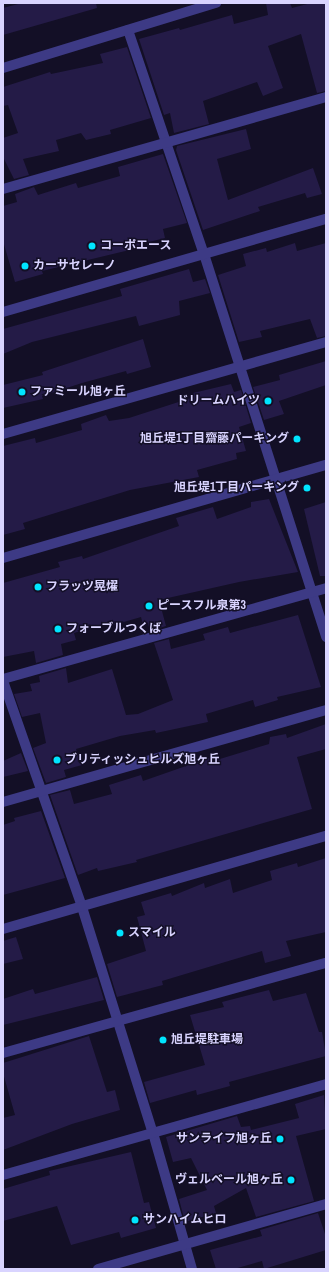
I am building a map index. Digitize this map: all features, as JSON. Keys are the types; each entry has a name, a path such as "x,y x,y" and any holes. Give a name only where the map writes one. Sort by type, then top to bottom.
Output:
{"street":[{"path":"3,68 216,3"},
{"path":"128,30 204,254 240,366 274,480 326,637"},
{"path":"3,189 326,98"},
{"path":"3,312 326,220"},
{"path":"3,434 326,342"},
{"path":"3,558 326,465"},
{"path":"192,1269 184,1246 153,1133 82,907 3,680 326,588"},
{"path":"3,802 326,710"},
{"path":"3,929 326,836"},
{"path":"3,1053 326,963"},
{"path":"3,1175 326,1084"},
{"path":"98,1269 184,1246 326,1204"}],"building":[{"path":"22,3 96,3 97,8 3,35 3,8"},
{"path":"266,3 290,3 292,8 311,3 326,3 326,91 317,93 301,34 268,46 283,88 263,96 257,82 203,101 209,124 174,133 170,113 164,115 139,39 179,28 180,30 232,15 234,24 268,15"},
{"path":"127,47 151,118 110,130 111,134 86,140 81,133 56,140 59,151 23,159 29,175 14,179 3,157 3,138 18,133 8,105 3,106 3,87 50,72 51,74 103,63 100,54"},
{"path":"246,129 251,149 217,159 228,200 313,168 322,194 307,198 305,193 258,207 260,211 203,230 176,150 177,146"},
{"path":"163,154 187,223 163,229 165,238 141,244 142,247 42,271 43,274 15,282 3,241 3,206 17,202 15,194 34,187 38,195 76,183 78,188 120,176 118,167"},
{"path":"295,243 297,251 326,243 326,336 317,338 310,319 260,331 262,337 239,342 218,275 246,266 243,254 266,248 267,252"},
{"path":"189,269 193,282 205,279 210,293 179,301 180,315 139,326 136,316 32,342 3,354 3,329 122,296 120,289"},
{"path":"143,339 151,367 127,374 126,371 82,383 42,396 43,399 3,408 3,385 43,375 42,372"},
{"path":"326,361 326,385 279,401 284,414 264,420 253,387 280,380 279,375"},
{"path":"231,384 234,392 241,390 251,423 239,427 246,451 236,453 237,459 197,470 199,477 130,490 23,523 25,529 3,535 3,446 35,438 36,443 82,430 81,424 106,415 109,421 129,418 194,397 193,393"},
{"path":"269,499 298,572 239,582 159,600 166,626 150,631 148,624 143,625 141,617 110,626 109,622 74,633 76,640 61,644 63,655 36,663 34,651 3,657 3,583 60,567 58,562 82,556 83,559 179,526 176,518 213,507 217,519 251,507 251,502"},
{"path":"326,502 326,576 320,576 304,509"},
{"path":"298,615 321,687 277,697 278,700 255,707 253,700 206,714 208,722 156,733 155,730 120,736 76,749 82,765 64,770 66,777 46,783 33,748 46,743 40,713 22,717 14,694 32,691 30,684 40,682 39,676 66,668 68,683 112,669 126,715 138,714 173,700 154,643 169,639 171,649 205,640 203,634 228,627 230,633"},
{"path":"326,724 326,749 297,757 312,809 136,860 137,862 98,871 97,868 78,875 50,795 70,790 74,804 112,794 109,785 141,775 143,781 209,758 210,762 269,744 270,737 286,734 287,738"},
{"path":"21,753 28,771 3,777 3,761"},
{"path":"41,811 65,878 3,895 3,825 15,821 14,818"},
{"path":"326,858 326,932 286,941 291,956 265,963 262,951 162,981 163,985 117,997 107,964 146,951 137,917 145,915 141,902 171,893 172,896 204,883 205,888 230,879 233,893 272,880 270,871 297,863 298,867"},
{"path":"16,937 23,959 3,964 3,941"},
{"path":"97,977 104,1000 3,1025 3,999 33,989 35,994"},
{"path":"269,990 273,1001 306,993 319,1032 322,1032 326,1056 229,1082 230,1086 197,1095 196,1090 150,1103 144,1082 205,1065 190,1015 224,1007 222,1002"},
{"path":"89,1036 107,1092 115,1090 120,1110 72,1124 3,1150 3,1118 15,1115 3,1073 3,1063"},
{"path":"324,1095 326,1129 296,1136 314,1201 256,1217 246,1188 214,1206 216,1213 185,1222 179,1199 207,1190 191,1158 173,1162 166,1137 237,1116 241,1127 250,1126 251,1130 299,1118 295,1104"},
{"path":"131,1152 144,1203 149,1202 156,1228 121,1238 119,1232 71,1245 57,1206 3,1221 3,1189 50,1175 49,1171"},
{"path":"318,1213 326,1237 326,1250 264,1269 262,1261 234,1269 216,1269 210,1250 262,1236 260,1230"}],"place":[{"name":"コーポエース","path":"92,246"},
{"name":"カーサセレーノ","path":"25,266"},
{"name":"ファミール旭ヶ丘","path":"22,392"},
{"name":"ドリームハイツ","path":"268,401"},
{"name":"旭丘堤1丁目齋藤パーキング","path":"297,439"},
{"name":"旭丘堤1丁目パーキング","path":"307,488"},
{"name":"フラッツ晃燿","path":"38,587"},
{"name":"ピースフル泉第3","path":"149,606"},
{"name":"フォーブルつくば","path":"58,629"},
{"name":"ブリティッシュヒルズ旭ヶ丘","path":"57,760"},
{"name":"スマイル","path":"120,933"},
{"name":"旭丘堤駐車場","path":"163,1040"},
{"name":"サンライフ旭ヶ丘","path":"280,1139"},
{"name":"ヴェルベール旭ヶ丘","path":"291,1180"},
{"name":"サンハイムヒロ","path":"135,1220"}]}
